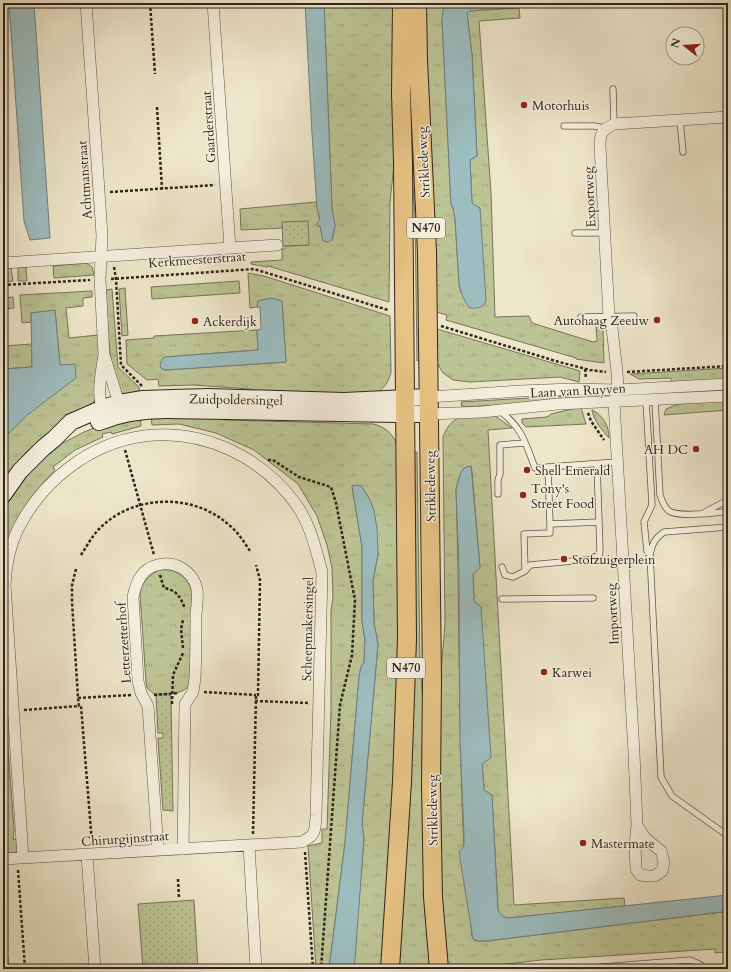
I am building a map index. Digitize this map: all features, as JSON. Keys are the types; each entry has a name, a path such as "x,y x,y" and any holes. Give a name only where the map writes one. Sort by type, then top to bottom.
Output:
{"main road":[{"name":"Strikledeweg","path":"390,969 402,782 405,705 406,552 401,93 402,3"},
{"name":"Strikledeweg","path":"417,3 418,68 427,252 432,680 432,882 439,969"}],"street":[{"name":"Achtmanstraat","path":"86,3 102,235 106,257 100,279 104,355 111,409"},
{"name":"Gaarderstraat","path":"213,3 230,248"},
{"path":"610,126 680,120 728,118"},
{"name":"Exportweg","path":"610,126 600,135 600,146 609,317 612,328 618,390"},
{"name":"Kerkmeesterstraat","path":"3,263 277,245"},
{"name":"Achtmanstraat","path":"104,355 101,372 100,398 111,409"},
{"name":"Laan van Ruyven","path":"429,405 572,389 618,390 728,384"},
{"path":"614,402 618,390"},
{"name":"Laan van Ruyven","path":"429,405 482,412 558,404 728,396"},
{"name":"Zuidpoldersingel","path":"3,495 20,471 54,439 75,432 111,409 143,399 209,397 344,400 404,406"},
{"name":"Importweg","path":"614,402 637,825"},
{"name":"Zuidpoldersingel","path":"111,409 166,410 429,405"},
{"name":"Scheepmakersingel","path":"20,858 13,711 4,585 10,548 18,529 33,504 49,484 89,454 122,440 144,436 166,435 201,439 221,445 243,456 259,466 279,484 298,508 312,534 322,572 319,704 315,829 310,838 304,841"},
{"path":"157,565 172,564 185,570 191,576 197,589 195,678 193,692 185,704 183,849"},
{"name":"Letterzetterhof","path":"157,565 140,576 136,584 133,597 138,681 148,706 158,850"},
{"path":"256,969 251,845 304,841"},
{"name":"Chirurgijnstraat","path":"3,859 251,845"},
{"path":"90,855 94,969"},
{"path":"3,961 3,969"}],"lane":[{"path":"564,126 610,126 613,89"},
{"path":"680,120 683,152"},
{"path":"575,233 605,233"},
{"path":"581,317 634,316"},
{"path":"651,400 660,495 663,503 669,511 678,514 728,512"},
{"path":"650,555 647,551 644,522 652,505 651,400"},
{"path":"498,410 512,420 521,433 535,468 617,462"},
{"path":"498,494 500,445 525,443"},
{"path":"502,567 505,575 513,577 525,571 530,565 595,559 599,556 597,464"},
{"path":"525,571 524,534 550,533 548,467"},
{"path":"704,513 728,500"},
{"path":"550,524 599,522"},
{"path":"728,527 664,532 657,537 652,546 650,555 661,777 672,796 728,836"},
{"path":"502,599 593,598"},
{"path":"577,969 690,960 701,966 702,969"}],"path":[{"path":"150,3 155,74"},
{"path":"157,107 162,189"},
{"path":"99,193 225,185"},
{"path":"106,257 116,279 120,365 142,385 143,399"},
{"name":"Kerkmeesterstraat","path":"3,285 116,279 254,269 388,310"},
{"name":"Laan van Ruyven","path":"439,325 590,370 617,372 728,366"},
{"path":"122,440 157,565"},
{"path":"81,555 90,540 101,527 114,517 128,509 140,505 169,501 184,503 201,508 216,515 229,524 241,537 250,551"},
{"path":"251,845 255,701 256,695 258,695 260,580 256,565"},
{"path":"76,569 72,585 72,602 78,698 79,706 81,706 90,855"},
{"path":"78,698 193,692 256,695"},
{"path":"255,701 319,704"},
{"path":"13,711 79,706"},
{"path":"304,841 313,969"},
{"path":"20,858 25,969"},
{"path":"178,879 179,899"}],"green space":[{"path":"324,3 399,3 395,154 390,203 389,302 268,266 251,264 251,262 282,260 282,249 285,249 285,246 309,245 283,222 283,228 241,230 240,209 316,202 320,220 318,226 320,226 323,239 333,238 335,225 332,210"},
{"path":"412,3 422,361 417,361 415,215 405,83"},
{"path":"420,3 458,3 454,4 442,20 451,204 455,219 461,293 480,208 472,204 470,160 477,156 472,55 467,13 469,11 519,8 520,18 479,21 491,193 495,317 529,316 532,323 593,342 597,341 596,324 603,328 604,363 576,359 446,320 447,315 436,312"},
{"path":"308,221 309,245 283,246 282,222"},
{"path":"86,263 92,267 94,275 54,278 53,266"},
{"path":"26,267 27,281 18,281 18,268"},
{"path":"3,268 11,268 13,281 3,282"},
{"path":"248,273 264,276 390,316 391,372 385,386 378,392 281,396 250,389 193,385 159,386 158,379 147,380 127,364 126,340 154,338 154,336 257,330 258,350 165,357 161,368 165,370 286,362 282,301 271,298 258,301 257,307 250,308"},
{"path":"239,281 240,293 152,299 151,287"},
{"path":"125,288 128,335 122,336 119,289"},
{"path":"112,289 118,367 139,387 140,396 128,396 122,393 117,385 114,374 109,344 106,290"},
{"path":"92,291 92,297 83,298 83,306 66,308 69,338 98,335 99,350 96,397 93,404 87,410 61,424 42,438 25,453 3,482 3,439 26,416 60,365 55,311 31,313 31,322 22,323 20,295"},
{"path":"13,297 14,308 3,309 3,298"},
{"path":"437,329 580,371 579,382 560,377 470,382 453,380 443,373 437,363"},
{"path":"32,344 32,367 3,369 3,346"},
{"path":"728,368 728,381 672,385 671,378 639,379 630,374"},
{"path":"580,395 580,401 462,407 461,402"},
{"path":"728,398 728,410 664,415 666,409 685,401"},
{"path":"581,408 586,424 526,427 522,423 522,419 547,417 551,414"},
{"path":"592,410 605,421 609,438 596,422"},
{"path":"195,413 225,420 374,424 383,427 389,432 394,438 398,447 398,702 382,969 353,969 364,838 362,824 378,644 374,623 373,581 378,554 374,511 370,500 362,487 352,486 362,547 362,621 365,640 364,662 361,667 359,677 345,843 329,969 316,969 308,846 322,843 322,829 327,829 331,710 331,611 333,598 332,568 327,545 317,516 298,484 254,450 216,433 179,424 152,425 151,417"},
{"path":"140,414 141,426 112,434 111,432 102,434 103,437 75,450 53,467 55,470 30,499 18,519 7,541 3,554 3,507 14,490 33,467 63,443 84,432 106,423"},
{"path":"494,415 512,428 488,430 514,905 624,898 625,906 508,918 502,916 498,910 492,795 484,791 482,764 481,607 474,601 473,574 480,568 471,466 464,468 456,489 462,803 465,870 472,936 475,941 487,941 721,912 728,913 728,969 717,969 716,965 725,964 725,952 715,953 715,949 541,960 466,969 454,966 449,963 445,957 438,840 439,695 445,624 443,437 447,429 457,419 470,416"},
{"path":"412,452 417,452 420,667 426,735 432,969 396,969"},
{"path":"159,570 171,570 180,574 188,582 192,593 190,684 187,688 179,692 169,694 154,694 147,688 146,682 140,595 146,580"},
{"path":"3,678 14,830 13,839 20,840 20,848 16,852 10,853 3,849"},
{"path":"156,695 170,695 171,698 173,811 163,810 158,738 163,738 163,733 158,733"},
{"path":"194,900 198,969 143,969 138,904"}],"water":[{"path":"9,3 34,3 50,238 30,240 24,221"},
{"path":"305,3 324,3 332,210 335,225 332,240 328,242 323,241 320,226 317,226 317,223 320,220 317,208"},
{"path":"458,3 573,3 470,11 467,13 472,55 477,156 470,160 472,203 480,208 486,301 485,304 479,308 470,308 460,287 455,219 451,204 442,20 445,6"},
{"path":"271,298 282,301 286,362 165,370 161,368 160,365 162,359 165,357 258,350 257,330 261,329 260,307 257,307 258,301"},
{"path":"55,310 60,365 75,364 76,378 26,416 3,439 3,369 32,367 31,313"},
{"path":"471,466 480,568 473,574 474,601 481,607 491,758 482,764 484,790 492,795 498,910 502,916 508,918 728,895 728,913 721,912 487,941 478,941 473,939 459,852 464,846 464,835 460,741 459,568 456,489 461,472 464,468"},
{"path":"359,485 362,487 370,500 374,511 377,528 378,554 373,581 374,623 378,644 362,824 364,838 355,959 353,969 329,969 345,843 359,677 361,667 364,662 365,640 362,621 362,547 352,486"}],"place":[{"name":"Motorhuis","path":"524,105"},
{"name":"Autohaag Zeeuw","path":"657,320"},
{"name":"Ackerdijk","path":"195,321"},
{"name":"AH DC","path":"696,449"},
{"name":"Shell Emerald","path":"527,470"},
{"name":"Tony's Street Food","path":"523,495"},
{"name":"Stofzuigerplein","path":"564,559"},
{"name":"Karwei","path":"544,672"},
{"name":"Mastermate","path":"583,843"}]}
